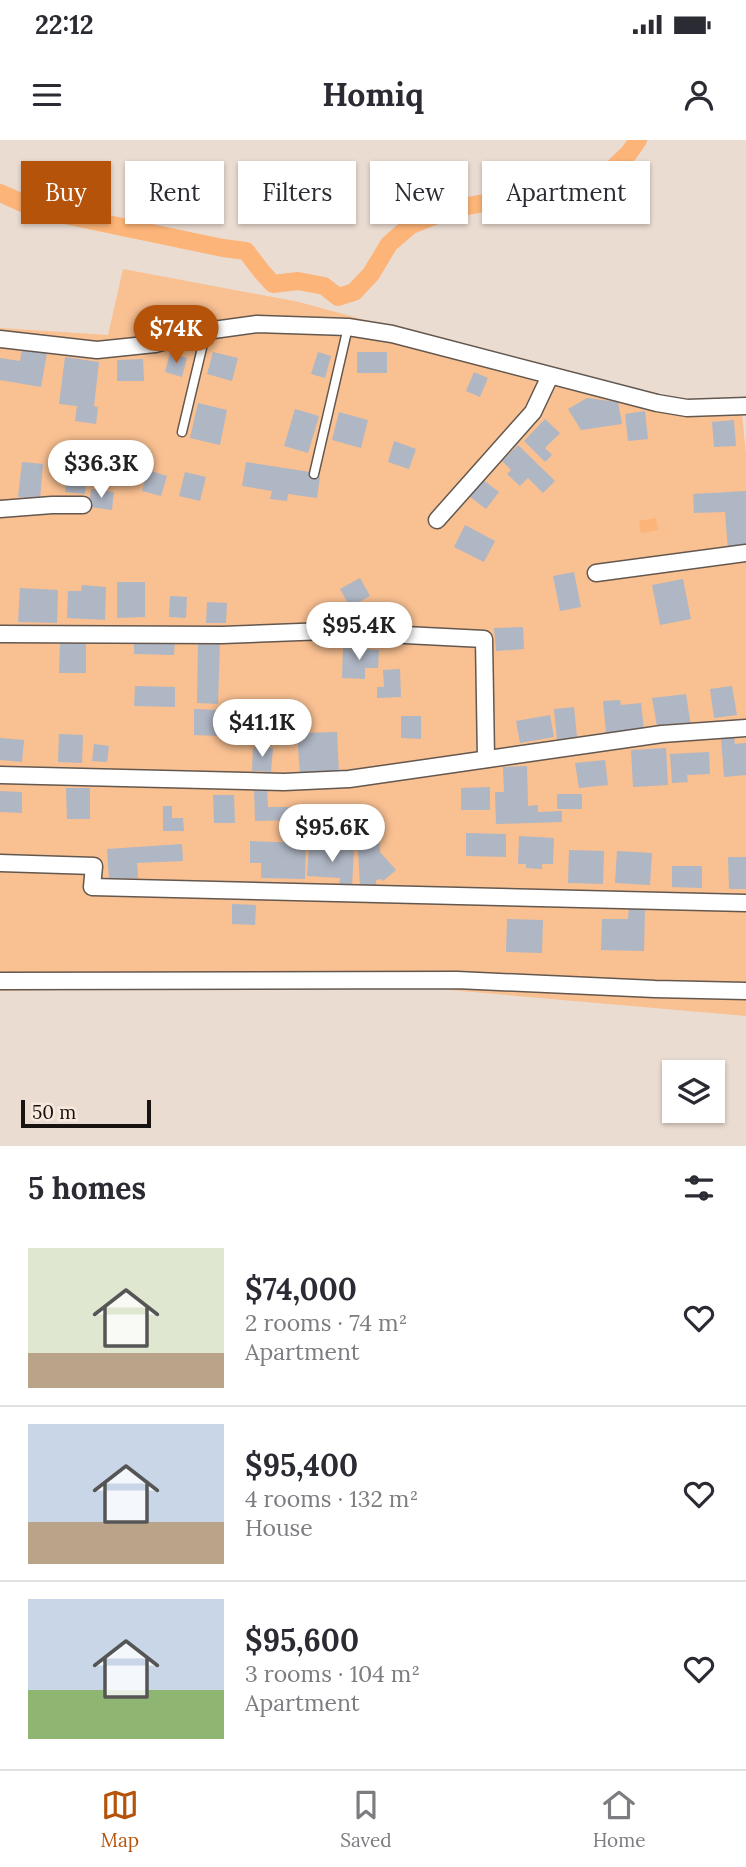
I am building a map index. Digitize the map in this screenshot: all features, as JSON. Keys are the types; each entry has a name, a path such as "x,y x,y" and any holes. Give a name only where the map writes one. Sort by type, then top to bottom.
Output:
{"street":[{"path":"0,339 97,350 155,344 206,331 257,324 348,327 392,334 657,403 687,408 746,406"},
{"path":"437,520 533,412 551,376"},
{"path":"0,509 83,505"},
{"path":"596,573 745,557"},
{"path":"0,634 222,635 326,631 484,639 486,759"},
{"path":"0,775 284,782 349,779 662,734 746,728"},
{"path":"0,863 94,866 92,887 746,903"},
{"path":"0,981 457,980 746,991"}],"lane":[{"path":"314,474 348,327"},
{"path":"182,432 206,331"}],"shaded area":[{"path":"123,269 299,302 687,408 741,403 746,454 746,1016 380,984 0,991 0,328 108,335"},
{"path":"656,518 658,530 641,533 639,521"}],"building":[{"path":"22,349 47,353 41,387 0,380 0,358 20,361"},
{"path":"213,352 238,358 232,381 207,374"},
{"path":"318,352 331,356 325,378 311,374"},
{"path":"357,352 387,352 387,373 357,373"},
{"path":"170,353 187,358 182,377 165,372"},
{"path":"65,357 99,362 94,406 98,407 96,424 75,421 77,406 59,404"},
{"path":"143,359 144,381 117,381 117,360"},
{"path":"474,372 488,378 480,397 466,391"},
{"path":"587,398 618,402 622,424 581,430 568,409"},
{"path":"198,403 227,410 220,445 190,438"},
{"path":"295,409 319,416 308,453 284,446"},
{"path":"645,411 648,439 628,441 625,414"},
{"path":"339,412 368,420 361,448 332,440"},
{"path":"545,419 560,433 545,448 552,455 545,462 524,441"},
{"path":"734,420 736,446 714,447 712,422"},
{"path":"394,441 416,449 409,469 388,462"},
{"path":"518,445 555,481 543,493 528,478 520,486 507,474 511,470 502,461"},
{"path":"22,462 43,464 40,499 18,497"},
{"path":"246,462 310,472 310,476 320,477 317,498 288,494 287,501 270,499 272,491 242,486"},
{"path":"68,470 87,472 85,494 65,492"},
{"path":"148,470 167,476 161,496 142,491"},
{"path":"185,472 206,477 200,501 179,496"},
{"path":"482,479 499,492 486,509 469,496"},
{"path":"91,489 114,492 112,510 89,507"},
{"path":"746,491 746,549 728,550 725,512 694,513 693,494"},
{"path":"465,525 495,541 484,562 454,547"},
{"path":"574,572 581,607 560,611 553,576"},
{"path":"360,578 370,596 350,607 340,589"},
{"path":"683,579 691,619 660,625 652,585"},
{"path":"117,582 145,582 145,617 117,618"},
{"path":"82,585 106,587 105,620 67,618 68,591 81,591"},
{"path":"20,588 58,590 57,623 18,622"},
{"path":"170,596 187,597 186,618 169,617"},
{"path":"207,602 227,603 226,623 206,623"},
{"path":"523,627 524,649 496,651 494,628"},
{"path":"134,639 175,640 174,655 134,654"},
{"path":"198,640 220,640 218,704 197,703"},
{"path":"60,642 86,642 86,673 59,673"},
{"path":"343,648 379,650 378,668 365,668 365,679 342,678"},
{"path":"400,669 401,697 377,698 377,687 384,687 383,670"},
{"path":"135,686 175,687 175,707 134,706"},
{"path":"732,686 737,715 714,718 710,689"},
{"path":"686,694 691,727 658,732 652,698"},
{"path":"620,700 621,705 641,703 644,730 606,733 603,701"},
{"path":"574,707 577,737 557,740 554,709"},
{"path":"194,709 219,710 219,736 194,735"},
{"path":"550,715 554,737 520,743 516,721"},
{"path":"401,716 421,716 421,739 401,738"},
{"path":"337,732 339,773 300,775 297,733"},
{"path":"59,734 83,735 82,763 58,762"},
{"path":"734,737 735,744 746,743 746,775 724,777 721,738"},
{"path":"0,738 24,740 22,762 0,760"},
{"path":"94,744 109,746 107,762 92,761"},
{"path":"253,747 273,748 271,772 252,771"},
{"path":"666,748 668,785 633,787 631,750"},
{"path":"709,752 710,774 687,775 688,782 672,783 670,754"},
{"path":"605,760 608,785 579,788 575,763"},
{"path":"527,766 528,806 538,805 538,812 562,811 562,822 496,824 495,792 504,792 503,767"},
{"path":"490,787 490,810 461,810 461,788"},
{"path":"66,788 90,788 90,819 67,819"},
{"path":"254,788 267,788 268,807 293,807 293,820 255,821"},
{"path":"0,791 22,792 22,813 0,812"},
{"path":"557,794 582,794 582,809 557,809"},
{"path":"213,795 234,795 235,823 214,823"},
{"path":"163,806 172,806 172,818 183,818 184,831 163,831"},
{"path":"378,811 380,852 396,870 383,881 376,880 376,886 360,887 356,812"},
{"path":"466,833 506,834 506,857 466,856"},
{"path":"519,836 554,838 553,864 542,864 542,869 526,868 526,864 518,864"},
{"path":"250,841 306,843 305,879 261,878 261,863 250,863"},
{"path":"182,844 183,861 137,863 138,878 109,879 107,849"},
{"path":"309,846 354,849 352,887 339,886 340,878 307,876"},
{"path":"569,850 604,851 603,884 568,883"},
{"path":"617,851 652,853 650,885 615,883"},
{"path":"728,857 746,857 746,889 729,889"},
{"path":"672,866 702,866 702,888 672,887"},
{"path":"232,904 256,905 255,925 232,924"},
{"path":"629,908 645,908 644,951 601,950 602,919 628,919"},
{"path":"507,919 543,920 542,953 506,952"}],"waterway":[{"path":"0,193 36,209 246,251 273,284 298,281 324,286 338,297 354,292 371,274 389,244 411,225 452,209 575,186 605,176 629,153 638,140"}]}
